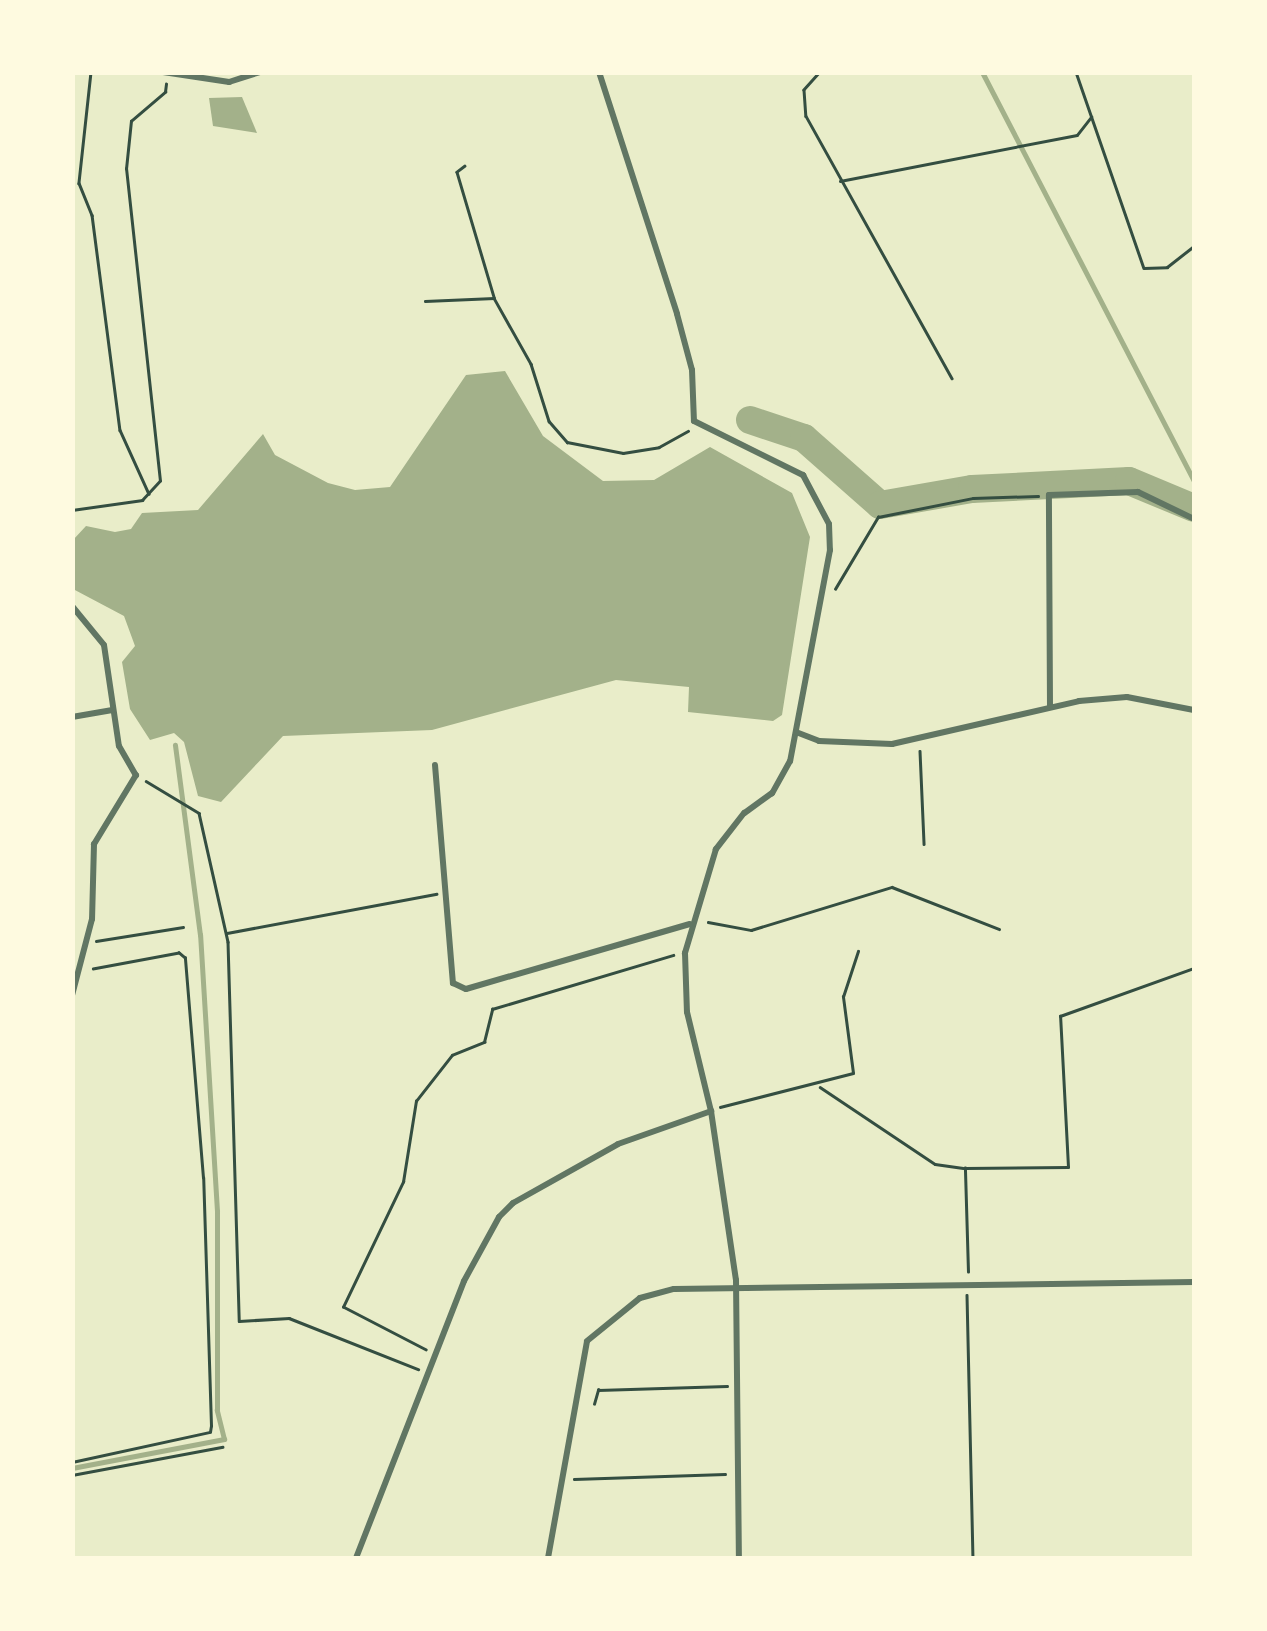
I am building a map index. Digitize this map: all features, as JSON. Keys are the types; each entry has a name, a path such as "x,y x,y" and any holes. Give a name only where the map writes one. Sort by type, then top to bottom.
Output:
{"street":[{"path":"164,73 229,82 260,72"},
{"path":"600,72 645,199 692,370 694,421 783,462 814,489 829,524 822,600 784,779 716,849 685,953 687,1012 711,1112 736,1288 739,1558"},
{"path":"1050,706 1050,495 1138,492 1194,520"},
{"path":"72,606 104,645 120,746 136,775 94,844 88,942 84,968 72,995"},
{"path":"796,732 840,743 919,740 1050,706 1127,697 1194,710"},
{"path":"72,716 112,710"},
{"path":"435,765 448,974 466,989 692,921"},
{"path":"356,1558 464,1281 513,1202 618,1144 711,1112"},
{"path":"548,1558 587,1341 640,1298 736,1288 967,1288 1194,1282"}],"path":[{"path":"91,72 79,183 92,215 120,430 150,495"},
{"path":"820,72 804,90 802,104 839,181 952,378"},
{"path":"1076,72 1144,268 1167,267 1194,246"},
{"path":"72,510 150,495 160,480 125,188 126,132 138,113 165,92 164,73"},
{"path":"839,181 1077,135 1091,117"},
{"path":"466,166 457,172 494,298 531,364 549,421 568,442 601,452 645,450 676,440 694,421"},
{"path":"425,301 494,298"},
{"path":"822,600 850,569 878,517 973,498 1050,495"},
{"path":"919,740 924,844"},
{"path":"136,775 199,813 226,933 239,1321 290,1318 427,1372"},
{"path":"692,921 751,930 892,886 1000,929"},
{"path":"226,933 444,892"},
{"path":"88,942 183,926"},
{"path":"711,1112 818,1084 854,1068 844,997 858,951"},
{"path":"72,1462 210,1432 211,1426 204,1178 186,958 179,953 104,970 84,968"},
{"path":"434,1354 343,1308 403,1182 416,1102 452,1055 484,1042 492,1009 647,958 685,953"},
{"path":"818,1084 935,1164 965,1168 1068,1166 1060,1016 1194,968"},
{"path":"965,1168 973,1558"},
{"path":"594,1404 598,1390 736,1386"},
{"path":"72,1476 222,1447"},
{"path":"562,1476 580,1481 738,1473"}],"shaded area":[{"path":"242,97 257,133 213,126 209,98"},
{"path":"505,371 543,436 603,481 654,480 710,447 792,493 810,537 782,715 773,721 688,712 689,687 616,680 432,730 283,736 221,802 198,796 184,742 174,733 150,740 130,709 122,662 135,646 124,616 73,589 73,540 86,526 115,532 131,529 142,513 198,510 263,434 275,455 328,483 355,490 390,487 466,375"}],"waterway":[{"path":"982,72 1194,481"},
{"path":"750,420 804,438 880,505 972,489 1129,481 1194,508"},
{"path":"72,1468 224,1439 217,1410 217,1211 200,935 175,745"}]}
